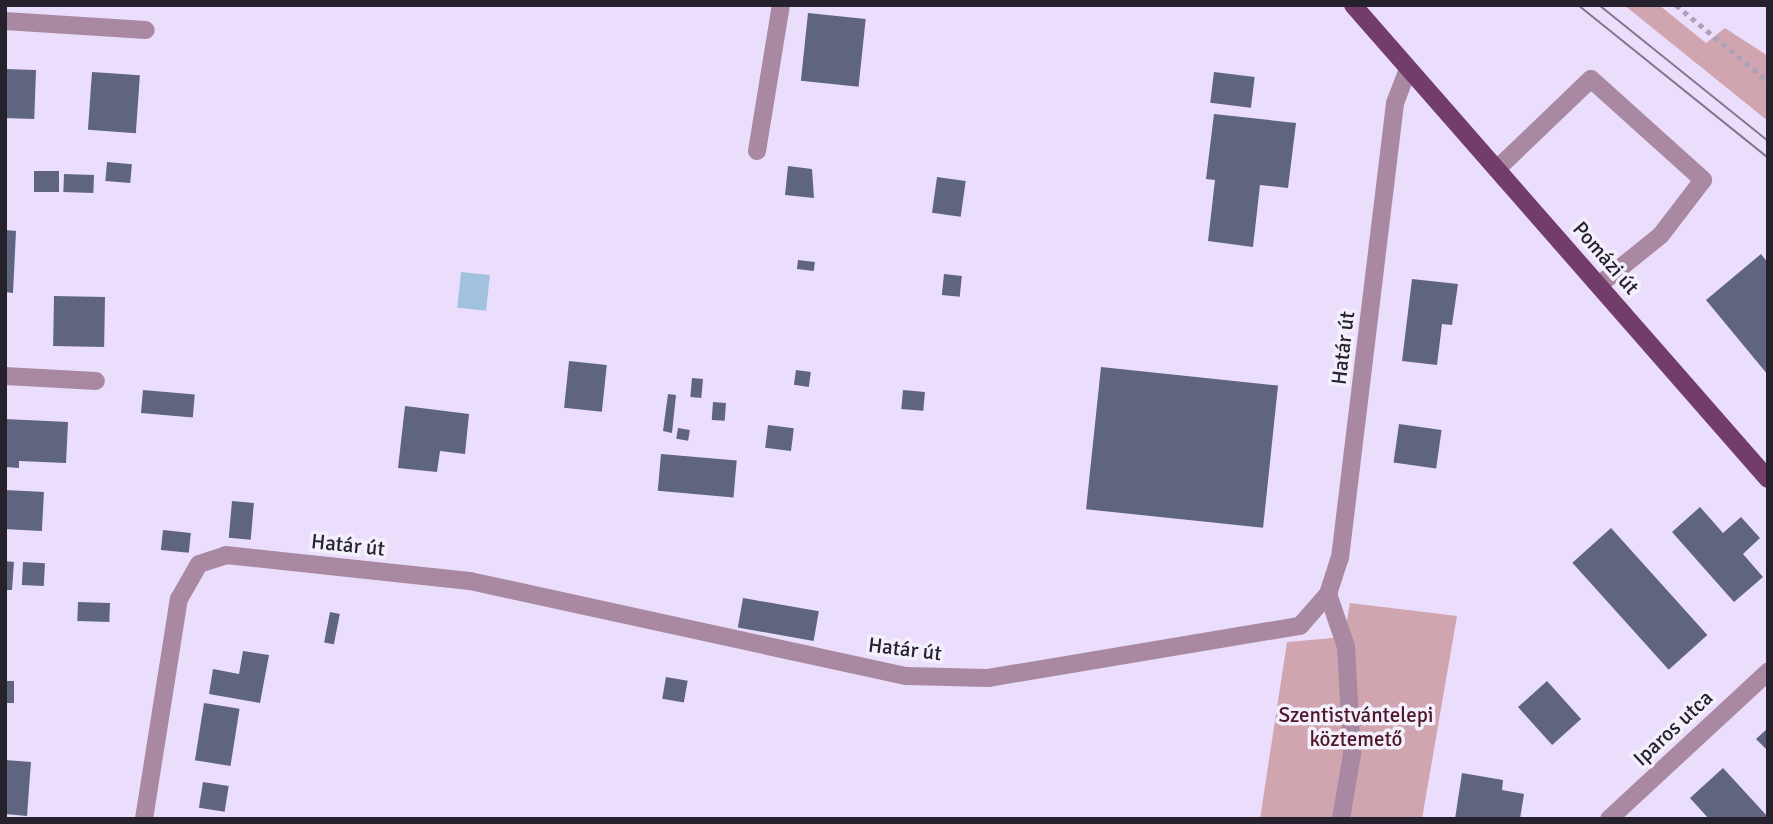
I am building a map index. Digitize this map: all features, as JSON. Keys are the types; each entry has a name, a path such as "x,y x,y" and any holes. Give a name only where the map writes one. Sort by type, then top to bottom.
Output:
{"main road":[{"name":"Pomázi út","path":"1353,5 1768,479"}],"street":[{"path":"757,151 781,5"},
{"path":"5,21 146,30"},
{"name":"Határ út","path":"144,819 179,599 199,564 226,555 470,581 907,676 988,678 1300,626 1328,594 1340,558 1395,103 1408,69"},
{"path":"1497,169 1591,79 1703,180 1661,235 1599,285"},
{"path":"5,376 96,381"},
{"path":"1328,594 1346,647 1352,754 1341,819"},
{"name":"Iparos utca","path":"1609,819 1768,671"}],"path":[{"path":"1676,5 1768,81"}],"green space":[{"path":"1624,5 1659,5 1706,43 1725,28 1768,56 1768,121"},
{"name":"Szentistvántelepi köztemető","path":"1350,603 1457,616 1422,819 1260,819 1287,642 1344,637"}],"water":[{"path":"461,272 490,275 486,311 457,308"}],"building":[{"path":"808,13 866,19 859,87 801,81"},
{"path":"5,69 36,70 34,119 5,118"},
{"path":"92,72 140,75 136,133 88,130"},
{"path":"1214,72 1255,77 1251,108 1210,103"},
{"path":"1214,114 1296,123 1288,188 1260,185 1253,247 1208,241 1215,180 1206,179"},
{"path":"107,162 132,164 130,183 105,181"},
{"path":"788,166 812,169 814,198 785,195"},
{"path":"34,171 59,171 59,192 34,192"},
{"path":"64,174 94,175 93,193 63,192"},
{"path":"937,177 966,181 961,217 932,213"},
{"path":"5,230 16,231 13,293 5,292"},
{"path":"1761,254 1768,263 1768,375 1706,300"},
{"path":"798,260 815,262 814,271 797,269"},
{"path":"944,274 962,276 960,297 942,295"},
{"path":"1412,279 1458,284 1452,325 1442,324 1437,365 1402,361"},
{"path":"54,296 105,297 104,347 53,346"},
{"path":"569,361 607,365 602,412 564,408"},
{"path":"1101,367 1278,386 1263,528 1086,509"},
{"path":"796,370 811,372 809,387 794,385"},
{"path":"692,378 703,379 701,398 690,397"},
{"path":"143,390 195,395 193,417 141,413"},
{"path":"903,390 925,392 923,411 901,409"},
{"path":"668,394 676,395 672,433 663,431"},
{"path":"713,402 726,403 725,421 712,420"},
{"path":"405,406 469,414 465,454 440,451 437,472 398,468"},
{"path":"5,419 68,422 66,463 19,461 19,468 5,467"},
{"path":"1399,424 1442,430 1436,469 1394,463"},
{"path":"768,425 794,428 791,451 765,448"},
{"path":"678,428 690,430 688,441 676,439"},
{"path":"661,454 737,461 733,497 658,491"},
{"path":"5,490 44,492 42,531 5,529"},
{"path":"232,501 254,503 251,540 229,538"},
{"path":"1700,507 1723,533 1741,517 1760,538 1743,554 1763,577 1734,602 1672,532"},
{"path":"1611,528 1707,635 1669,670 1572,563"},
{"path":"163,530 191,533 189,553 161,550"},
{"path":"5,561 14,562 12,590 5,590"},
{"path":"23,562 45,563 44,586 22,585"},
{"path":"743,598 819,611 814,641 738,628"},
{"path":"78,602 110,603 109,622 77,621"},
{"path":"330,612 340,614 334,644 324,642"},
{"path":"243,651 269,655 260,703 209,694 213,669 239,674"},
{"path":"666,677 688,681 684,702 662,699"},
{"path":"5,681 14,681 14,703 5,703"},
{"path":"1547,681 1581,719 1552,745 1518,707"},
{"path":"204,703 240,709 230,766 195,760"},
{"path":"1768,728 1768,751 1756,739"},
{"path":"5,760 31,762 27,816 5,814"},
{"path":"1723,768 1768,819 1709,819 1690,798"},
{"path":"1462,773 1503,780 1502,790 1524,794 1520,819 1455,819"},
{"path":"203,782 229,786 225,812 199,808"}],"tram line":[{"path":"1578,5 1768,158"},
{"path":"1599,5 1768,141"}]}
